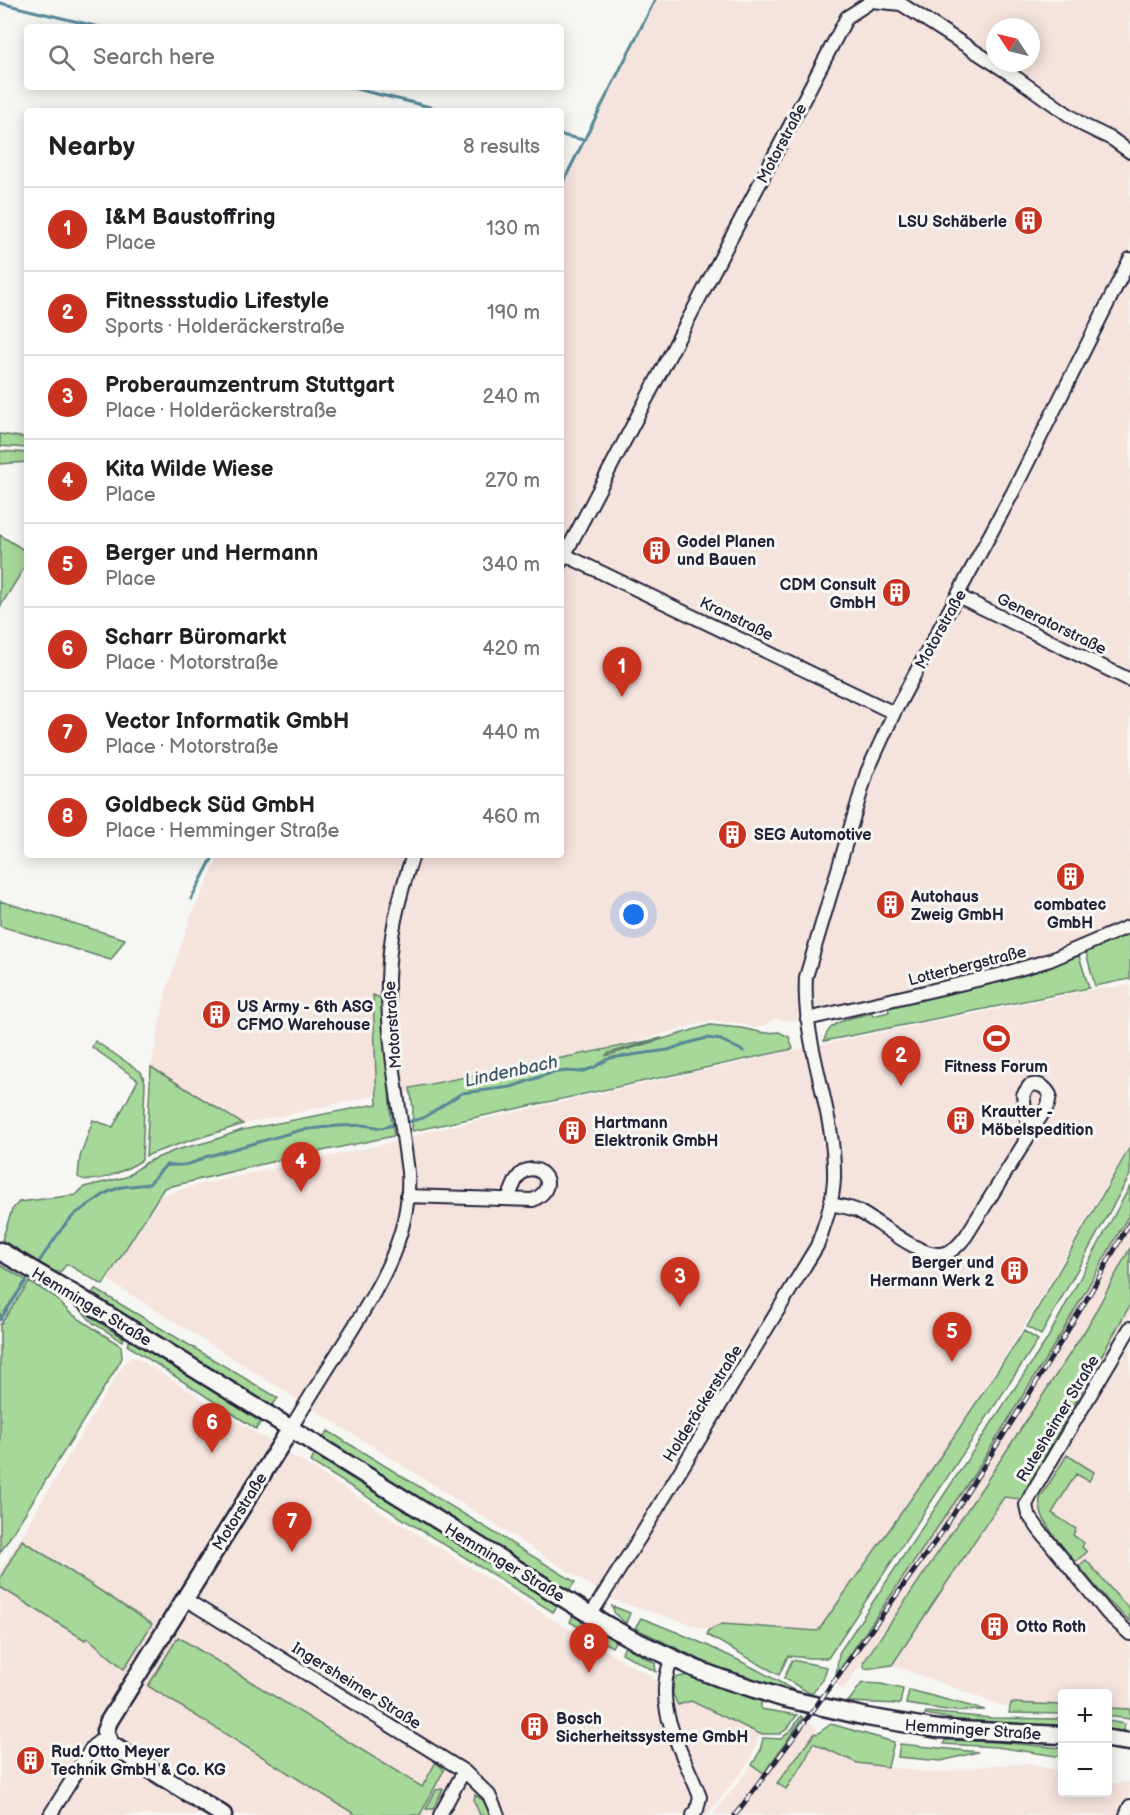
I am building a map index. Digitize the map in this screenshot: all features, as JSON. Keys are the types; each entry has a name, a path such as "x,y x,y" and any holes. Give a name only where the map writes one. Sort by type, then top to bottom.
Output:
{"main road":[{"name":"Hemminger Straße","path":"0,1251 632,1639 672,1659 720,1678 783,1698 867,1717 938,1729 1058,1735"},
{"name":"Motorstraße","path":"106,1736 105,1731 109,1721 291,1428"},
{"path":"106,1736 110,1744 223,1815"},
{"path":"1112,1740 1130,1743"}],"street":[{"name":"Motorstraße","path":"564,556 847,17 872,1 901,4 1018,79 1083,125 1112,139 1130,152"},
{"name":"Motorstraße","path":"807,1019 806,977 867,772 894,713 1018,482 1130,258"},
{"name":"Kranstraße","path":"564,558 894,713"},
{"name":"Generatorstraße","path":"958,596 1130,680"},
{"name":"Motorstraße","path":"291,1428 381,1282 398,1242 405,1214 408,1172 399,1111 389,1015 388,981 391,944 398,908 412,858"},
{"name":"Lotterbergstraße","path":"807,1019 940,989 1040,963 1130,926"},
{"name":"Holderäckerstraße","path":"591,1614 798,1280 817,1246 825,1225 834,1179 833,1156 807,1019"},
{"path":"830,1204 856,1210 921,1250 935,1254 948,1252 957,1247 966,1236 1024,1143"},
{"path":"407,1196 508,1199"},
{"name":"Rutesheimer Straße","path":"1130,1328 1026,1505 1028,1514 1040,1531 1107,1613 1130,1634"},
{"name":"Ingersheimer Straße","path":"184,1599 464,1771 489,1795 498,1815"},
{"path":"672,1659 667,1668 664,1684 666,1713 700,1797 697,1810 693,1815"},
{"name":"Motorstraße","path":"50,1815 93,1746 106,1736"},
{"path":"440,1815 464,1771"},
{"path":"1126,1815 1130,1806"}],"shaded area":[{"path":"657,0 1130,0 1130,916 1080,948 807,1019 790,1021 774,1018 768,1024 755,1028 739,1023 710,1021 624,1044 510,1068 397,1096 378,1095 243,1124 151,1067 166,992 190,918 219,858 564,858 564,180"},
{"path":"1130,985 1130,1145 1030,1317 932,1469 818,1632 722,1624 709,1630 613,1600 108,1280 161,1196 193,1186 800,1049 1092,990"},
{"path":"1130,1213 1130,1248 1086,1329 984,1485 843,1690 832,1680 975,1473 1061,1334"},
{"path":"1130,1305 1130,1716 1112,1714 1112,1689 1058,1689 1058,1709 1006,1707 892,1665 1004,1497 1022,1499"},
{"path":"132,1357 560,1624 650,1676 678,1705 690,1701 760,1734 749,1762 707,1815 0,1815 0,1572 121,1368"},
{"path":"803,1718 817,1727 815,1733 777,1782 785,1789 813,1743 857,1763 934,1773 1004,1764 1029,1764 1058,1771 1058,1797 1112,1797 1112,1783 1130,1782 1130,1815 713,1815 752,1765 764,1773"}],"green space":[{"path":"0,434 24,438 24,448 0,446"},
{"path":"0,451 24,453 24,462 0,464"},
{"path":"0,535 24,550 24,568 0,607"},
{"path":"0,901 125,939 111,960 0,926"},
{"path":"1130,932 1130,979 1095,986 1085,949"},
{"path":"1079,956 1089,988 824,1041 831,1028 850,1018 889,1012 888,1008"},
{"path":"373,995 383,999 394,1136 279,1160 164,1188 103,1285 67,1264 61,1271 55,1272 2,1240 12,1210 19,1202 76,1195 84,1187 126,1177 147,1162 176,1150 242,1130 377,1104"},
{"path":"710,1025 765,1033 779,1032 789,1037 793,1049 413,1131 410,1088 662,1038 605,1056"},
{"path":"95,1041 141,1072 145,1082 142,1160 110,1176 84,1180 78,1177 80,1157 93,1120 113,1127 138,1080 92,1047"},
{"path":"151,1067 243,1124 146,1156"},
{"path":"1130,1147 1130,1175 1041,1335 1027,1327"},
{"path":"1130,1186 1130,1213 1061,1334 975,1473 836,1675 839,1653 1046,1341"},
{"path":"1130,1248 1130,1305 1021,1499 1004,1497 892,1665 865,1669 863,1663 1086,1329"},
{"path":"0,1265 26,1280 0,1318"},
{"path":"29,1282 54,1296 70,1313 121,1346 122,1358 0,1553 0,1325"},
{"path":"95,1289 278,1398 272,1406 90,1296"},
{"path":"84,1309 95,1320 124,1338 122,1341 93,1323 81,1310"},
{"path":"1024,1331 1038,1340 828,1658 788,1656 779,1675 707,1635 709,1630 722,1624 818,1631 932,1469"},
{"path":"131,1339 261,1422 256,1429 127,1345"},
{"path":"328,1431 575,1582 569,1590 323,1438"},
{"path":"314,1455 558,1605 553,1612 311,1462"},
{"path":"1067,1455 1094,1472 1089,1481 1076,1474 1052,1513 1076,1529 1073,1535 1084,1543 1082,1547 1087,1552 1075,1562 1051,1532 1040,1507 1040,1498"},
{"path":"22,1540 152,1624 124,1669 88,1638 85,1640 0,1587 0,1578"},
{"path":"1086,1560 1130,1609 1130,1621 1108,1601 1079,1566"},
{"path":"612,1606 630,1613 626,1623 615,1614"},
{"path":"573,1615 616,1640 612,1647 570,1622"},
{"path":"641,1618 722,1652 800,1694 711,1665 635,1628"},
{"path":"178,1637 422,1787 436,1762 444,1770 420,1815 356,1815 148,1686"},
{"path":"625,1646 655,1663 656,1672 622,1653"},
{"path":"792,1660 827,1667 823,1680 811,1694 784,1678"},
{"path":"688,1675 761,1700 761,1709 797,1715 788,1728 780,1734 760,1734 691,1701 678,1705 673,1694 674,1678"},
{"path":"862,1683 903,1689 900,1704 848,1702"},
{"path":"909,1690 985,1710 954,1711 906,1704"},
{"path":"1011,1703 1058,1705 1058,1714 1009,1713"},
{"path":"1112,1708 1130,1709 1130,1719 1112,1717"},
{"path":"926,1712 991,1718 1058,1719 1058,1727 958,1720 925,1714"},
{"path":"801,1716 803,1718 764,1773 752,1765 760,1751 763,1738 781,1739"},
{"path":"1112,1722 1125,1724 1123,1732 1112,1731"},
{"path":"831,1724 894,1742 888,1767 857,1763 813,1743 805,1761 786,1789 777,1783 815,1733 817,1734"},
{"path":"945,1740 1058,1748 1058,1756 997,1747 944,1744"},
{"path":"900,1744 978,1752 941,1761 898,1757"},
{"path":"443,1789 433,1809 426,1809 436,1790"},
{"path":"475,1795 483,1800 490,1815 480,1815 474,1801"}],"waterway":[{"path":"564,180 655,0"},
{"path":"0,3 87,24"},
{"path":"360,90 435,108"},
{"path":"564,136 584,140"},
{"path":"191,899 212,858"},
{"name":"Lindenbach","path":"404,1123 423,1118 462,1093 511,1087 551,1073 580,1072 593,1068 610,1058 668,1050 707,1038 721,1040 743,1051"},
{"name":"Lindenbach","path":"36,1266 63,1227 75,1214 108,1192 121,1187 149,1184 166,1165 191,1163 301,1130 364,1125 381,1128 397,1124"},
{"path":"0,1320 31,1274"}],"railway":[{"path":"735,1815 942,1532 1028,1396 1130,1222"}],"place":[{"name":"LSU Schäberle","path":"1028,221"},
{"name":"Godel Planen und Bauen","path":"656,550"},
{"name":"CDM Consult GmbH","path":"897,593"},
{"name":"I&M Baustoffring","path":"622,697"},
{"name":"SEG Automotive","path":"733,834"},
{"name":"combatec GmbH","path":"1070,876"},
{"name":"Autohaus Zweig GmbH","path":"890,905"},
{"name":"US Army - 6th ASG CFMO Warehouse","path":"216,1015"},
{"name":"Fitness Forum","path":"996,1038"},
{"name":"Fitnessstudio Lifestyle","path":"901,1086"},
{"name":"Krautter - Möbelspedition","path":"960,1120"},
{"name":"Hartmann Elektronik GmbH","path":"573,1131"},
{"name":"Kita Wilde Wiese","path":"301,1192"},
{"name":"Berger und Hermann Werk 2","path":"1015,1271"},
{"name":"Proberaumzentrum Stuttgart","path":"680,1307"},
{"name":"Berger und Hermann","path":"952,1362"},
{"name":"Scharr Büromarkt","path":"212,1453"},
{"name":"Vector Informatik GmbH","path":"292,1552"},
{"name":"Otto Roth","path":"995,1626"},
{"name":"Goldbeck Süd GmbH","path":"589,1673"},
{"name":"Bosch Sicherheitssysteme GmbH","path":"535,1727"},
{"name":"Rud. Otto Meyer Technik GmbH & Co. KG","path":"30,1760"}]}
